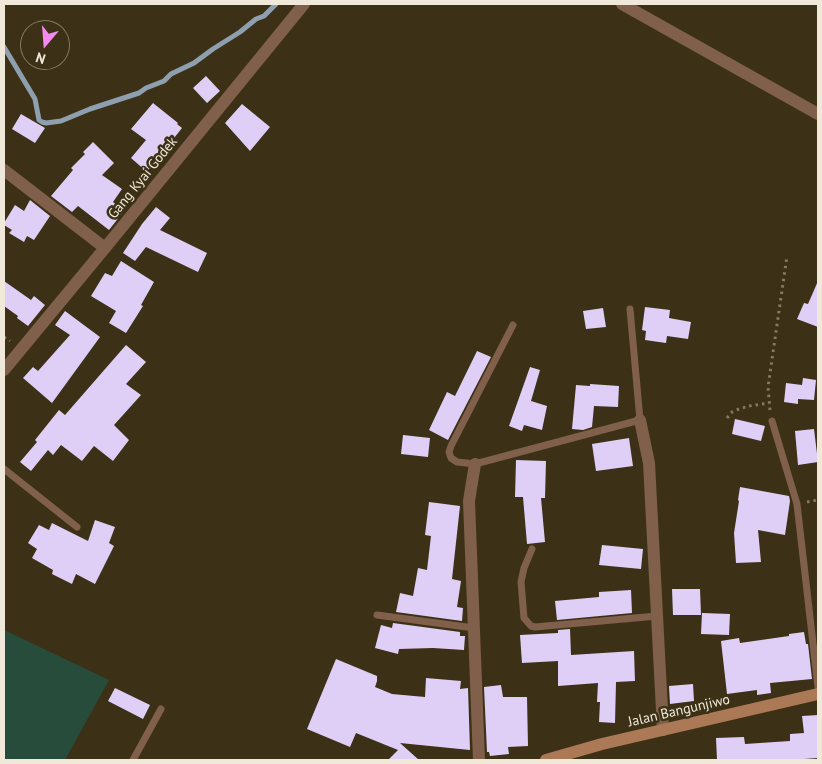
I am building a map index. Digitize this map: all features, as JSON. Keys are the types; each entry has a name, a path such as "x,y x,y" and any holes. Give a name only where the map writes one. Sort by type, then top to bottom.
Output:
{"main road":[{"name":"Jalan Bangunjiwo","path":"546,760 602,744 818,694"}],"street":[{"name":"Gang Kyai Godek","path":"4,370 304,4"},
{"path":"622,4 818,114"},
{"path":"4,170 105,248"},
{"path":"640,420 649,463 663,730"},
{"path":"475,464 469,501 479,760"}],"lane":[{"path":"513,325 451,446 449,452 451,458 457,462 475,464 640,420 630,308"},
{"path":"772,420 796,504 818,686"},
{"path":"4,469 77,527"},
{"path":"532,549 524,568 521,582 524,618 531,626 657,616"},
{"path":"377,615 474,628"},
{"path":"133,760 162,709"}],"path":[{"path":"772,420 768,387 787,256"},
{"path":"727,418 732,412 739,409 769,403"}],"green space":[{"path":"4,630 109,680 65,760 4,760"}],"building":[{"path":"206,76 220,91 207,103 193,88"},
{"path":"153,103 182,128 147,172 131,158 146,140 131,129"},
{"path":"242,104 270,127 250,151 225,123"},
{"path":"21,114 45,128 35,143 12,129"},
{"path":"93,142 114,163 102,175 122,189 113,202 124,211 109,230 78,206 72,212 51,196 73,170 71,168 85,154 83,152"},
{"path":"30,200 50,216 34,240 27,236 24,242 9,233 12,230 4,225 4,223 15,205 24,211"},
{"path":"156,207 170,218 160,230 207,253 198,272 146,247 135,261 123,253"},
{"path":"121,261 154,282 141,305 143,306 126,333 109,323 116,311 91,296 105,273 112,276"},
{"path":"4,281 31,300 34,296 45,305 28,326 4,306"},
{"path":"818,281 818,327 797,319 804,303 808,304"},
{"path":"645,307 670,310 669,318 691,322 688,339 667,336 666,343 645,340 646,331 642,330"},
{"path":"603,308 606,327 586,329 583,311"},
{"path":"65,311 100,337 52,403 23,378 33,367 38,371 70,335 55,325"},
{"path":"126,345 146,362 126,384 141,395 114,425 129,440 113,461 94,446 82,461 61,445 53,455 48,450 31,471 20,462 37,442 35,440 59,410 65,415"},
{"path":"477,351 491,357 448,440 429,430 447,392 455,396"},
{"path":"530,367 540,370 531,401 547,406 542,430 524,425 522,431 509,426"},
{"path":"803,378 816,380 814,400 798,399 798,404 784,402 786,383 802,385"},
{"path":"590,384 619,386 618,407 594,406 592,427 583,430 572,429 576,385 590,386"},
{"path":"735,419 765,426 761,441 732,434"},
{"path":"814,429 818,462 798,465 795,431"},
{"path":"403,435 430,438 428,457 401,454"},
{"path":"629,438 633,466 596,471 592,444"},
{"path":"516,460 546,461 545,498 541,498 545,542 527,544 523,497 515,497"},
{"path":"740,487 789,496 790,501 785,535 758,530 761,562 736,563 734,533"},
{"path":"429,502 460,506 452,579 461,581 457,607 463,608 462,621 396,612 400,593 413,596 418,568 427,570 431,536 425,535"},
{"path":"95,520 115,527 109,543 114,546 95,584 76,574 72,584 52,574 53,570 32,558 37,549 28,543 39,525 49,530 52,523 88,541"},
{"path":"602,545 643,549 641,569 599,565"},
{"path":"672,589 700,589 701,615 673,615"},
{"path":"631,590 632,613 557,620 555,601 599,597 599,592"},
{"path":"702,613 730,614 729,635 701,634"},
{"path":"393,623 460,632 460,636 465,636 464,650 433,648 399,649 398,654 375,648 381,625 392,628"},
{"path":"570,629 571,655 634,651 635,681 616,682 615,723 599,722 600,702 597,702 598,683 558,686 558,661 522,663 520,635 558,633 558,630"},
{"path":"804,632 806,644 808,644 812,679 770,683 771,693 757,695 757,690 727,694 721,641 739,638 740,643"},
{"path":"336,659 377,676 375,687 392,694 425,697 426,678 461,681 460,689 468,688 470,750 400,743 419,760 388,760 398,750 356,733 350,747 307,729"},
{"path":"693,684 694,701 670,704 669,686"},
{"path":"501,685 503,697 527,697 528,746 508,747 509,754 490,756 489,752 487,752 484,687"},
{"path":"115,688 150,705 143,719 108,701"},
{"path":"818,715 818,758 717,760 716,738 744,737 745,744 790,741 790,734 804,733 802,716"}],"waterway":[{"path":"4,47 35,99 39,120 46,123 61,121 139,93 164,81 171,74 194,63 256,19 264,16 276,4"}]}
